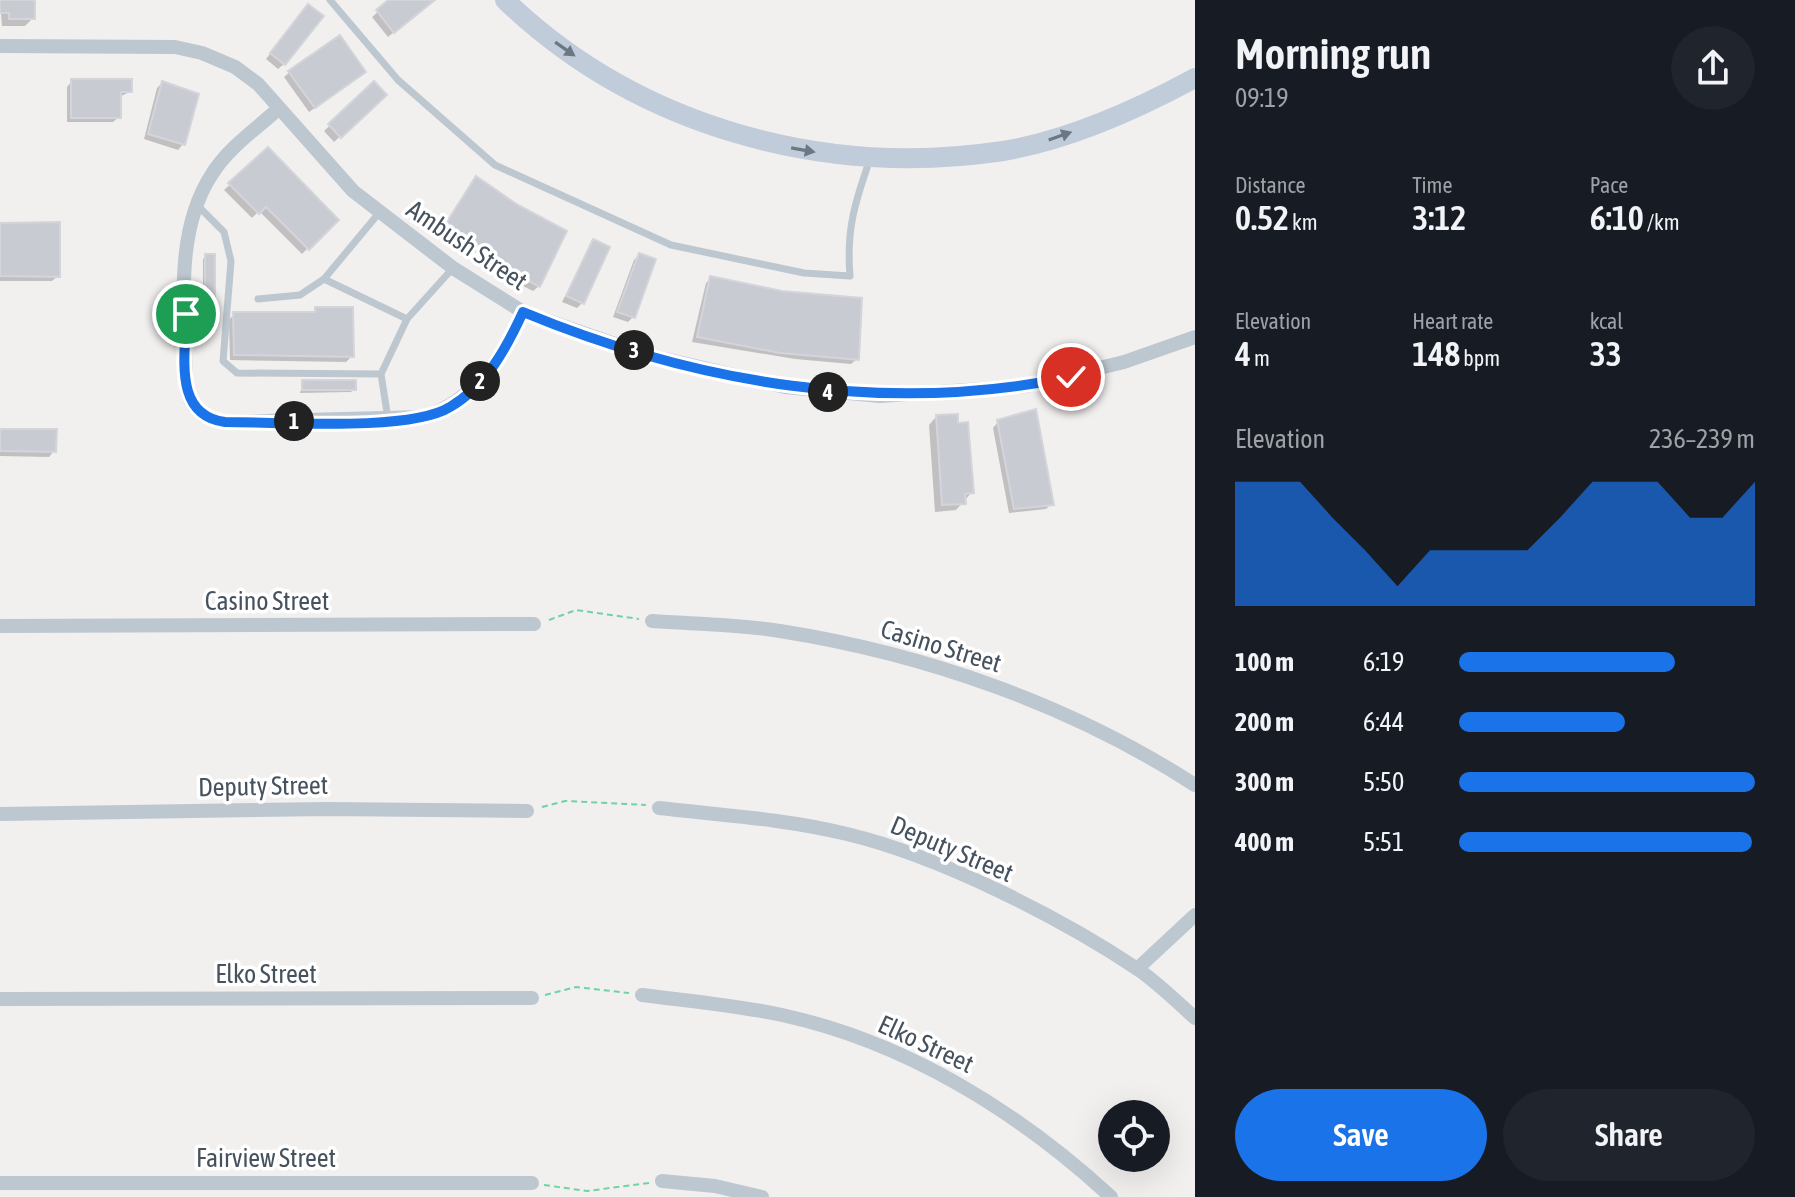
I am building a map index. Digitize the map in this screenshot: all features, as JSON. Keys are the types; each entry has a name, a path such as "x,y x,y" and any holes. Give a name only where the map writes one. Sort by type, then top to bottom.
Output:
{"main road":[{"path":"505,0 568,52 673,111 755,141 807,151 871,157 946,157 1039,143 1106,120 1195,78"}],"street":[{"name":"Ambush Street","path":"0,46 175,47 202,53 235,67 258,84 353,191 453,268 523,312 644,354 712,372 785,387 880,396 1026,386 1124,362 1195,337"},
{"path":"278,109 227,154 211,175 196,204 187,242 186,386 192,405 202,415 225,422 425,417 447,409 468,395 495,364 523,312"},
{"name":"Casino Street","path":"652,621 776,630 845,642 933,665 1068,716 1122,741 1195,785"},
{"name":"Casino Street","path":"0,626 534,624"},
{"name":"Deputy Street","path":"659,808 847,834 907,853 998,892 1137,969 1195,1018"},
{"name":"Deputy Street","path":"0,814 327,809 527,811"},
{"path":"1137,969 1195,915"},
{"name":"Elko Street","path":"642,995 783,1015 905,1058 977,1095 1025,1125 1111,1197"},
{"name":"Elko Street","path":"0,999 532,998"},
{"path":"662,1181 715,1186 762,1197"},
{"name":"Fairview Street","path":"0,1183 532,1183"}],"lane":[{"path":"330,0 398,80 495,165 671,245 804,273 850,276 847,239 854,204 871,157"},
{"path":"196,204 224,232 231,261 223,361 237,373 381,374"},
{"path":"258,299 300,295 324,279 379,213"},
{"path":"388,420 381,374 407,319 453,268"},
{"path":"324,279 407,319"}],"path":[{"path":"534,624 576,610 652,621"},
{"path":"527,811 565,801 625,802 659,808"},
{"path":"532,998 576,987 642,995"},
{"path":"532,1183 587,1191 662,1181"}],"building":[{"path":"0,0 35,0 35,19 9,19 9,13 0,13"},
{"path":"388,0 435,0 394,33 376,10"},
{"path":"308,4 324,16 285,65 270,53"},
{"path":"340,35 366,72 315,108 288,71"},
{"path":"71,79 132,79 132,92 121,92 121,118 71,118"},
{"path":"162,81 199,94 185,145 148,134"},
{"path":"374,81 387,95 341,138 328,124"},
{"path":"268,147 339,220 309,250 266,207 259,214 228,183"},
{"path":"476,176 518,205 567,231 540,287 495,264 498,258 445,225"},
{"path":"60,222 60,277 0,276 0,223"},
{"path":"593,239 610,247 584,304 566,296"},
{"path":"639,253 656,259 635,318 617,312"},
{"path":"205,254 215,254 215,309 205,309"},
{"path":"710,276 782,291 862,298 859,360 780,353 697,337"},
{"path":"315,307 353,307 354,357 234,355 233,312 315,312"},
{"path":"302,380 356,380 356,390 302,390"},
{"path":"1036,409 1054,505 1014,509 997,420"},
{"path":"958,414 958,423 968,422 974,493 965,494 966,504 942,505 936,415"},
{"path":"0,429 57,429 56,452 0,451"}],"route":[{"path":"186,314 188,399 202,415 225,422 373,421 425,417 447,409 468,395 495,364 523,312 644,354 785,387 880,396 970,392 1071,377"}]}
